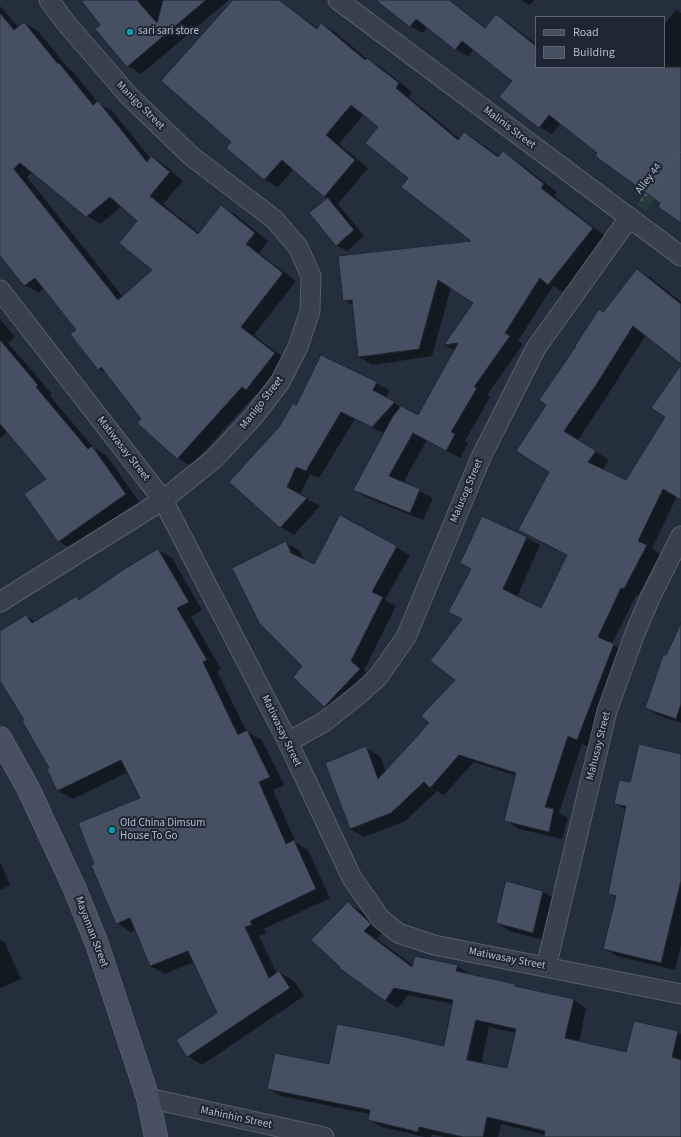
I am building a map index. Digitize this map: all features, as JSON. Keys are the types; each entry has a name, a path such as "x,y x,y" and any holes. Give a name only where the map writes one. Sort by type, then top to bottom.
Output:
{"street":[{"name":"Manigo Street","path":"0,602 163,500 215,458 254,416 280,382 298,347 310,312 311,276 298,247 274,220 191,156 129,96 66,23 49,0"},
{"name":"Malinis Street","path":"338,0 681,256"},
{"name":"Malusog Street","path":"288,742 324,722 358,695 378,677 406,637 482,455 536,348 629,218"},
{"name":"Matiwasay Street","path":"0,290 163,500 288,742 352,878 380,918 398,933 434,945 681,994"},
{"name":"Mahusay Street","path":"546,967 607,711 635,633 650,598 681,536"},
{"name":"Mayaman Street","path":"0,738 28,788 74,887 97,944 148,1098 156,1137"},
{"name":"Mahinhin Street","path":"148,1098 324,1137"}],"path":[{"name":"Alley 44","path":"629,218 681,150"}],"green space":[{"path":"681,143 681,162 646,211 637,204"}],"building":[{"name":"sari sari store","path":"81,0 137,0 157,23 163,0 206,0 127,67 95,29 100,25"},
{"path":"233,0 279,0 317,29 321,23 365,60 367,58 399,83 396,88 458,140 464,132 498,157 503,151 544,184 541,188 593,228 548,285 540,278 505,333 510,336 474,387 477,388 451,432 455,434 446,451 413,433 389,476 420,489 410,513 353,490 393,416 401,406 418,415 458,343 444,345 473,303 438,280 419,349 358,357 352,300 343,301 338,256 471,241 401,187 408,178 365,143 378,127 351,105 326,135 355,160 324,197 282,160 264,180 226,148 231,142 161,81"},
{"path":"376,0 449,0 485,28 496,14 535,45 535,68 681,67 681,223 658,207 660,203 595,156 597,153 549,115 539,128 499,97 512,81 462,41 455,50 416,19 410,27"},
{"path":"0,13 14,30 24,22 93,105 98,101 147,162 151,156 170,172 150,196 198,234 221,205 255,233 246,244 283,273 241,327 275,353 246,390 242,387 177,459 137,423 141,419 101,367 98,370 70,334 76,330 35,278 24,286 0,256","holes":["20,163 86,217 110,197 137,221 119,243 152,270 118,300 14,169"]},
{"path":"328,198 354,230 336,246 309,213"},
{"path":"637,269 681,304 681,364 633,326 596,385 564,431 596,451 588,462 626,480 665,417 651,408 681,365 681,500 663,489 638,541 647,545 624,589 621,588 598,637 614,644 577,740 568,736 545,807 554,809 549,832 504,821 516,773 459,755 430,788 424,782 391,813 350,829 325,763 366,746 378,779 429,723 421,716 455,680 430,661 462,619 448,612 471,569 460,563 482,516 527,537 503,589 541,608 567,555 518,530 549,472 516,451 546,405 539,400 599,309 603,312"},
{"path":"0,340 38,385 36,387 88,449 92,446 126,494 58,542 24,494 46,479 0,424"},
{"path":"321,355 377,382 373,390 395,402 372,427 341,412 306,471 296,467 287,487 307,498 280,528 229,482 279,427 293,403 296,405"},
{"path":"340,515 397,546 372,592 383,597 351,661 360,669 324,707 293,677 302,666 259,623 232,568 286,541 291,553 314,564"},
{"path":"158,549 189,602 177,608 207,660 203,662 238,735 247,730 270,777 259,782 286,844 294,840 316,889 250,921 252,925 245,927 269,978 279,971 290,988 187,1057 176,1040 217,1013 188,951 150,966 130,918 116,924 91,865 94,864 78,823 140,798 121,760 57,791 47,769 49,768 22,721 24,720 0,681 0,631 26,615 32,623 77,596 79,600 123,570"},
{"path":"681,623 681,704 676,719 645,708 663,655 666,655"},
{"path":"639,744 681,754 681,881 661,963 603,949 616,896 608,894 626,806 614,804 619,780 630,782"},
{"path":"506,881 543,891 533,933 496,923"},
{"path":"348,902 371,924 364,931 412,967 415,956 458,965 456,971 574,999 565,1038 626,1052 634,1021 678,1031 672,1057 681,1060 681,1137 544,1137 545,1131 487,1117 483,1137 463,1137 419,1127 418,1132 368,1120 370,1110 267,1089 275,1053 329,1064 337,1024 444,1045 453,1000 394,988 385,1001 339,968 340,967 311,940","holes":["476,1020 516,1029 507,1068 467,1060"]}],"place":[{"name":"sari sari store","path":"130,32"},
{"name":"Old China Dimsum House To Go","path":"112,830"}]}
